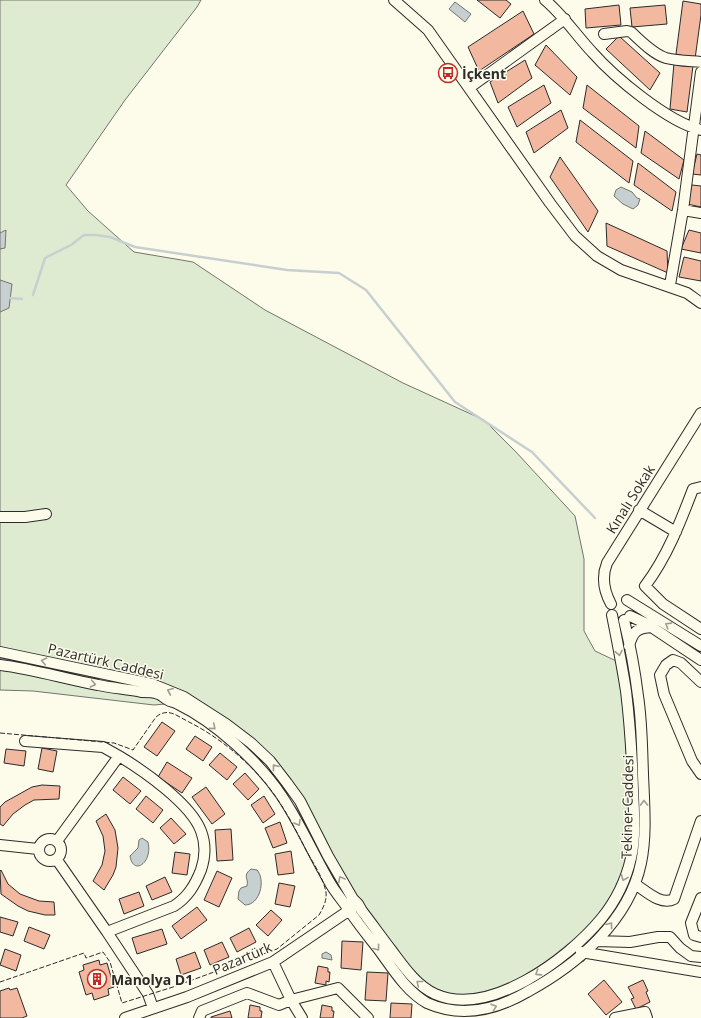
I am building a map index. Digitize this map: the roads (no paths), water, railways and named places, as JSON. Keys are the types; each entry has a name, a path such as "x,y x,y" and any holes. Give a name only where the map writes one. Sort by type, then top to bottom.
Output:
{"street":[{"path":"394,0 428,30 575,236 597,256 621,270 687,293 701,303"},
{"path":"545,0 564,19 593,53 624,82 668,115 698,129"},
{"path":"470,88 564,19"},
{"path":"604,34 621,31 631,32 662,57 673,60 701,62"},
{"path":"670,286 698,129 701,73"},
{"path":"683,210 701,213"},
{"name":"Kınalı Sokak","path":"611,609 603,582 604,570 607,563 701,413"},
{"path":"701,487 693,489 676,532 656,571 645,586 663,604 701,629"},
{"path":"639,510 676,532"},
{"path":"0,517 25,518 46,514"},
{"path":"701,646 627,600 620,598 617,599 611,609 617,619 627,618 652,626 701,660"},
{"name":"Tekiner Caddesi","path":"356,911 404,985 426,1002 451,1011 475,1013 499,1006 517,998 553,976 584,953 597,941 623,907 635,884 641,862 643,847 644,817 641,720 629,646 627,618 632,613 632,606 627,600"},
{"name":"Tekiner Caddesi","path":"356,911 413,978 435,994 456,1001 477,1000 515,987 550,965 570,949 601,919 614,900 628,868 633,847 634,809 628,714 620,655 611,609"},
{"path":"629,646 635,631 652,626"},
{"name":"Pazartürk Caddesi","path":"0,652 152,684 184,697 220,720 251,743 270,761 300,801 344,885 353,899 356,911"},
{"path":"701,682 681,663 673,660 666,664 660,675 664,694 686,748 692,761 701,774"},
{"name":"Pazartürk Caddesi","path":"0,665 21,668 97,685 158,694 204,720 247,755 269,779 290,810 331,885 356,911"},
{"path":"25,741 103,746 146,773 191,813 201,831 205,849 203,863 196,882 184,900 174,906 107,932"},
{"path":"57,841 119,756"},
{"path":"635,884 661,900 668,902 674,899 701,821"},
{"path":"51,838 57,841 61,847 61,854 57,860 50,862 44,860 40,856 38,849 40,843 45,839 51,838"},
{"path":"0,845 38,849"},
{"path":"57,860 148,994 153,1008"},
{"path":"701,898 691,923 694,935 701,937"},
{"name":"Pazartürk","path":"126,1018 273,962 356,911"},
{"path":"597,941 630,942 658,937 670,937 680,948 691,956 701,957"},
{"path":"570,949 584,953 701,972"},
{"path":"273,962 291,1000 302,1018"},
{"path":"199,1018 202,1011 246,993 279,1005 291,1000 338,988 368,1018"},
{"path":"615,1018 645,1012 647,1018"}],"waterway":[{"path":"33,295 45,258 71,245 84,235 110,237 135,247 287,270 339,273 366,290 455,402 532,452 595,518"},
{"path":"10,298 22,299"}],"place":[{"name":"İçkent","path":"448,73"},
{"name":"Manolya D1","path":"97,979"}]}
